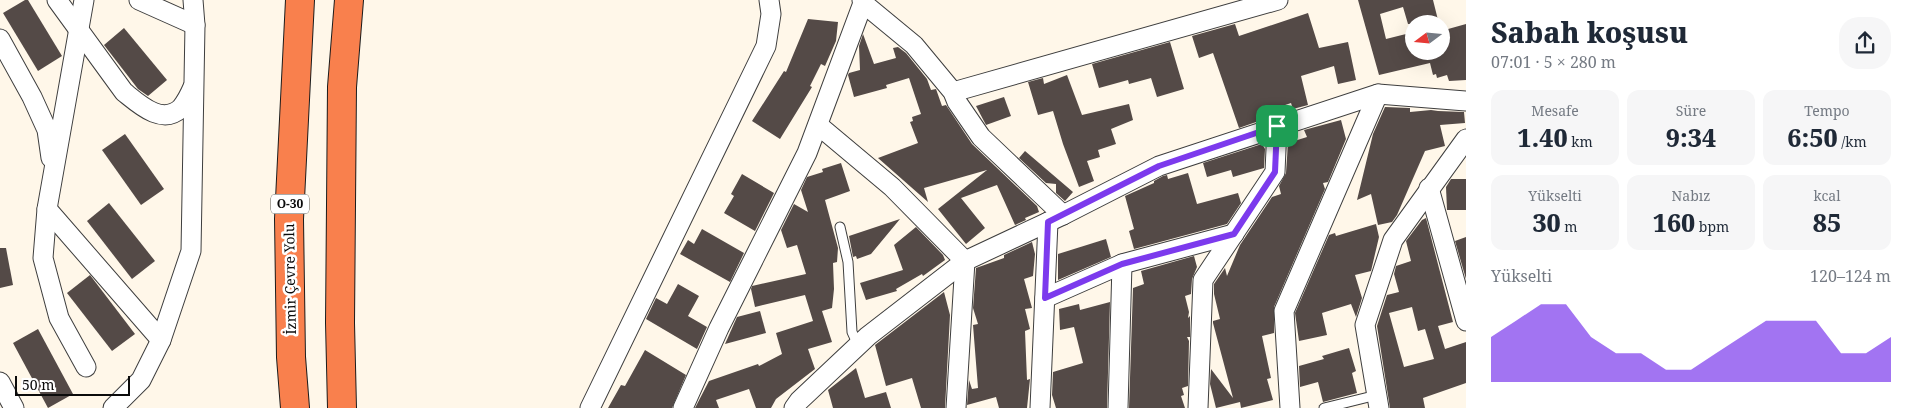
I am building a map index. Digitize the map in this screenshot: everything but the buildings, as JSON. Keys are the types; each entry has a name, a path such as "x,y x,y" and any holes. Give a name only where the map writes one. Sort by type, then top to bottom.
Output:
{"highway":[{"name":"İzmir Çevre Yolu","path":"295,408 289,219 300,0"},
{"path":"342,408 340,323 342,87 348,0"}],"street":[{"path":"57,0 124,92 151,112 162,115 179,110 194,86"},
{"path":"84,0 47,209 43,258 59,318 86,367"},
{"path":"139,0 195,25"},
{"path":"113,408 141,380 161,340 191,251 195,25 193,0"},
{"path":"590,408 766,46 771,14 769,0"},
{"path":"953,92 1278,0"},
{"path":"683,408 719,328 807,153 863,2 914,45 953,92 957,102 981,137 1056,218"},
{"path":"0,39 32,97 47,130 53,172"},
{"path":"794,408 858,345 965,261 1159,166 1378,94 1466,101"},
{"path":"1290,408 1284,311 1378,94"},
{"path":"818,125 892,187 965,261 956,408"},
{"path":"1198,408 1203,280 1275,172 1277,126"},
{"path":"1378,402 1365,325 1393,240 1466,138"},
{"path":"1429,188 1466,321"},
{"path":"47,209 161,340"},
{"path":"1040,408 1045,298 1056,218"},
{"path":"1045,298 1122,264 1234,234"},
{"path":"1118,408 1122,264"},
{"path":"0,382 14,408"}],"lane":[{"path":"840,227 848,262 852,332 858,345"},
{"path":"1324,408 1378,402"}],"route":[{"path":"1277,126 1275,172 1234,234 1122,264 1045,298 1048,222 1159,166 1277,126"}]}
